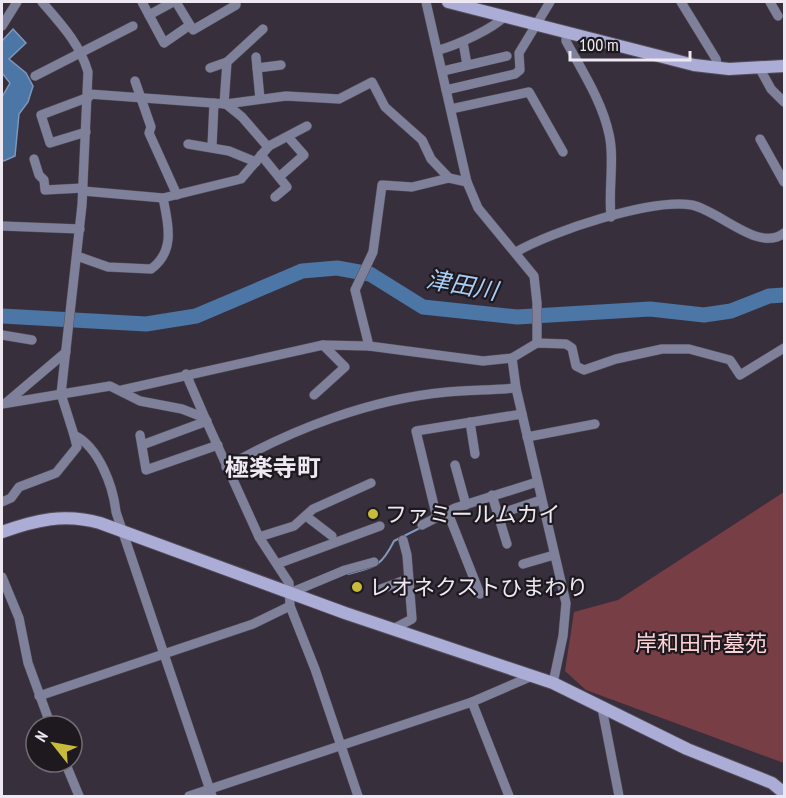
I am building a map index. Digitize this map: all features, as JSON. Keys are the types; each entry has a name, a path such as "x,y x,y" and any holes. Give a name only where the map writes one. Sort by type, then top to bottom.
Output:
{"street":[{"path":"2,26 17,2"},
{"path":"2,502 11,498 19,487 56,474 77,447 61,394 80,229 89,95 88,72 83,54 42,2"},
{"path":"142,2 164,43 190,25"},
{"path":"149,15 174,2 193,30 236,5 236,2"},
{"path":"426,2 439,50 467,182 478,208 534,276 537,343"},
{"path":"448,2 694,65 760,69 784,66"},
{"path":"447,90 515,74 520,70 519,53 550,2"},
{"path":"681,2 716,59 718,68"},
{"path":"770,2 778,16"},
{"path":"439,50 463,42 494,26 506,16"},
{"path":"35,76 83,54 133,26"},
{"path":"210,68 227,62 263,29"},
{"path":"566,31 567,41 602,110 609,135 608,192 611,217"},
{"path":"463,42 467,65"},
{"path":"443,71 507,56"},
{"path":"256,57 260,99"},
{"path":"212,146 227,62"},
{"path":"257,68 280,65"},
{"path":"760,69 771,89 784,102"},
{"path":"488,80 493,100"},
{"path":"135,81 143,98 151,127 149,133 177,195"},
{"path":"86,132 50,143 41,116 89,95 221,104 286,96 339,99 372,82 385,107 422,140 431,159 450,178"},
{"path":"451,109 529,92 562,152"},
{"path":"221,104 242,117 261,155 287,187 275,197"},
{"path":"34,159 39,175 44,180 45,190 83,189 163,198 241,179 261,155 307,126"},
{"path":"279,177 304,155 289,138"},
{"path":"760,139 784,182"},
{"path":"188,144 261,155"},
{"path":"369,346 355,290 373,252 382,185 412,187 450,178 467,182"},
{"path":"77,256 108,267 151,269 166,250 170,232 163,198"},
{"path":"516,252 553,233 611,217 678,204 693,206 758,238 779,237 784,233"},
{"path":"2,226 80,229"},
{"path":"2,335 32,340"},
{"path":"122,390 323,345 369,346 483,361 512,358 537,343 566,344 572,348 576,366 584,370 616,359 662,349 689,349 730,360 740,375 784,348"},
{"path":"314,395 345,367 323,345"},
{"path":"3,404 66,352"},
{"path":"512,358 516,388 566,603 563,636 553,683"},
{"path":"186,375 259,537 289,583 290,599 358,796"},
{"path":"3,404 110,386 122,390 130,398 182,409 206,420"},
{"path":"226,467 265,444 362,408 449,391 516,388"},
{"path":"437,518 416,431 522,414"},
{"path":"206,420 141,440 146,470 218,445"},
{"path":"470,422 475,454"},
{"path":"527,437 595,424"},
{"path":"74,435 89,444 112,489 116,512 211,793"},
{"path":"455,465 466,505"},
{"path":"422,525 492,495 537,482"},
{"path":"259,537 294,526 313,509 371,483"},
{"path":"492,495 507,544"},
{"path":"505,512 541,500"},
{"path":"448,513 480,594"},
{"path":"306,516 332,536"},
{"path":"2,532 37,520 60,517 79,518 124,532 290,599 393,629 553,683 687,749 772,783 784,793"},
{"path":"277,564 353,540 380,526"},
{"path":"393,629 412,619 402,540"},
{"path":"523,564 554,555"},
{"path":"39,696 254,624 332,572 374,562"},
{"path":"2,577 19,618 28,663 46,714"},
{"path":"381,589 408,579"},
{"path":"189,796 211,793 472,702 532,676"},
{"path":"472,702 509,796"},
{"path":"602,708 619,796"},
{"path":"70,774 79,796"}],"green space":[{"name":"岸和田市墓苑","path":"784,492 784,763 586,690 565,671 574,612 618,600"}],"water":[{"path":"13,29 26,43 9,59 26,73 33,86 28,102 19,114 15,156 4,161 2,160 2,97 10,83 2,73 2,41"}],"waterway":[{"name":"津田川","path":"2,316 146,324 196,316 302,271 337,268 370,274 423,307 517,317 650,309 704,315 731,311 769,296 784,295"},
{"path":"348,574 376,565 394,541 420,528"}],"place":[{"name":"ファミールムカイ","path":"373,514"},
{"name":"レオネクストひまわり","path":"357,587"}],"district":[{"name":"極楽寺町","path":"273,467"}]}
